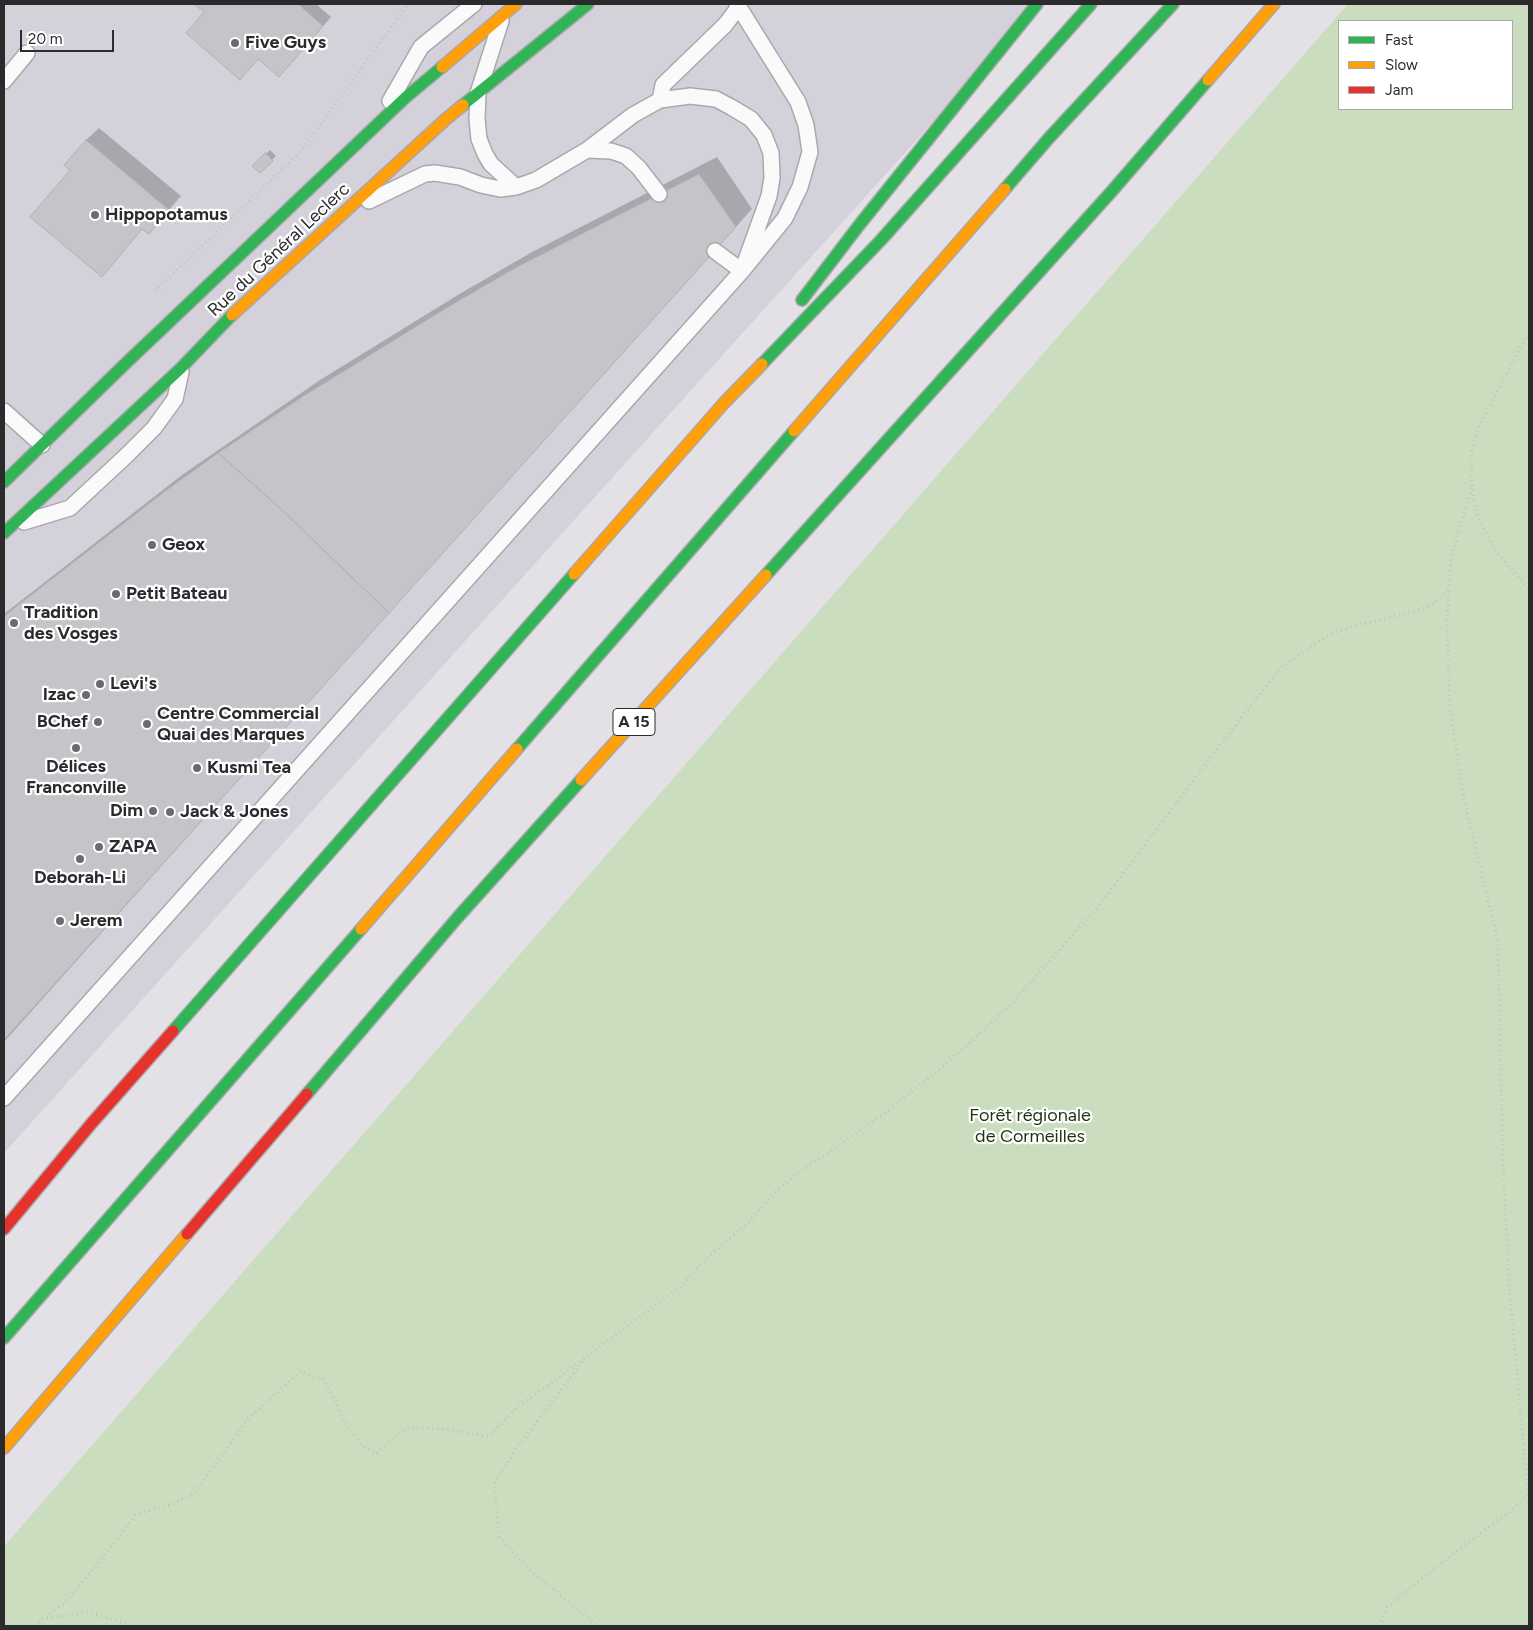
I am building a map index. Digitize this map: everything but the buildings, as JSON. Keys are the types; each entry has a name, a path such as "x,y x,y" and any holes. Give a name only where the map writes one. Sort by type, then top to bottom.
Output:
{"main road":[{"name":"Rue du Général Leclerc","path":"7,530 181,368 231,316 446,119 588,4"},
{"path":"795,310 866,216 1037,4"},
{"path":"4,1229 91,1124 724,403 881,240 1091,4"},
{"path":"4,1338 1042,145 1173,4"},
{"name":"A 15","path":"4,1448 464,910 1112,191 1274,4"},
{"name":"Rue du Général Leclerc","path":"4,482 124,365 405,98 510,8"},
{"path":"724,403 784,325"},
{"path":"4,1215 91,1124"}],"lane":[{"path":"374,129 421,47 474,4"},
{"path":"4,1098 742,271 785,218 800,187 810,152 806,125 798,102 738,6 725,25 663,85 660,100"},
{"path":"510,8 478,94 479,133 485,154 492,164 516,187"},
{"path":"4,81 27,54"},
{"path":"343,214 425,174 445,174 460,177 481,185 500,189 516,187 536,180 587,150 633,115 660,100 690,96 716,99 750,119 764,135 771,153 772,178 769,196 742,271"},
{"path":"587,150 610,151 626,156 639,168 659,194"},
{"path":"715,251 742,271"},
{"path":"7,530 70,508 154,428 175,399 181,368"},
{"path":"4,411 42,445"}],"path":[{"path":"151,295 296,156 408,4"},
{"path":"1529,334 1481,422 1474,440 1471,457 1472,488 1477,517 1498,554 1529,589"},
{"path":"1472,488 1451,556 1447,623 1450,709 1464,799 1498,941 1503,1166 1510,1297 1529,1504"},
{"path":"35,1626 63,1604 135,1515 173,1504 194,1493 249,1418 301,1371 323,1380 335,1400 342,1418 362,1445 376,1454 406,1428 447,1429 488,1437 518,1406 680,1287 708,1256 749,1222 772,1195 792,1178 886,1113 963,1049 1014,1001 1101,903 1244,714 1283,666 1327,636 1356,625 1386,619 1430,606 1450,589"},
{"path":"586,1357 517,1448 494,1484 499,1537 531,1571 598,1626"},
{"path":"1379,1626 1387,1607 1458,1550 1513,1510 1529,1493"},
{"path":"42,1619 88,1612 131,1626"}],"shaded area":[{"path":"4,4 1039,4 4,1153"}],"green space":[{"name":"Forêt régionale de Cormeilles","path":"1348,4 1529,4 1529,1626 4,1626 4,1547"}],"traffic: fast":[{"path":"463,105 588,4"},
{"path":"802,300 860,224 1037,4"},
{"path":"762,364 881,240 1091,4"},
{"path":"1005,189 1049,138 1173,4"},
{"path":"4,482 124,365 405,98 442,67"},
{"path":"766,575 1112,191 1208,80"},
{"path":"4,533 181,368 232,315"},
{"path":"517,749 794,431"},
{"path":"173,1031 574,574"},
{"path":"307,1094 458,917 581,780"},
{"path":"4,1338 361,929"}],"traffic: slow":[{"path":"442,67 516,4"},
{"path":"1208,80 1274,4"},
{"path":"232,315 463,105"},
{"path":"794,431 1005,189"},
{"path":"574,574 724,403 762,364"},
{"path":"581,780 766,575"},
{"path":"361,929 517,749"},
{"path":"4,1448 187,1234"}],"traffic: jam":[{"path":"4,1229 91,1124 173,1031"},
{"path":"187,1234 307,1094"}],"place":[{"name":"Five Guys","path":"235,43"},
{"name":"Hippopotamus","path":"95,215"},
{"name":"Geox","path":"152,545"},
{"name":"Petit Bateau","path":"116,594"},
{"name":"Tradition des Vosges","path":"14,623"},
{"name":"Levi's","path":"100,684"},
{"name":"Izac","path":"86,695"},
{"name":"BChef","path":"98,722"},
{"name":"Centre Commercial Quai des Marques","path":"147,724"},
{"name":"Délices Franconville","path":"76,748"},
{"name":"Kusmi Tea","path":"197,768"},
{"name":"Dim","path":"153,811"},
{"name":"Jack & Jones","path":"170,812"},
{"name":"ZAPA","path":"99,847"},
{"name":"Deborah-Li","path":"80,859"},
{"name":"Jerem","path":"60,921"}]}
